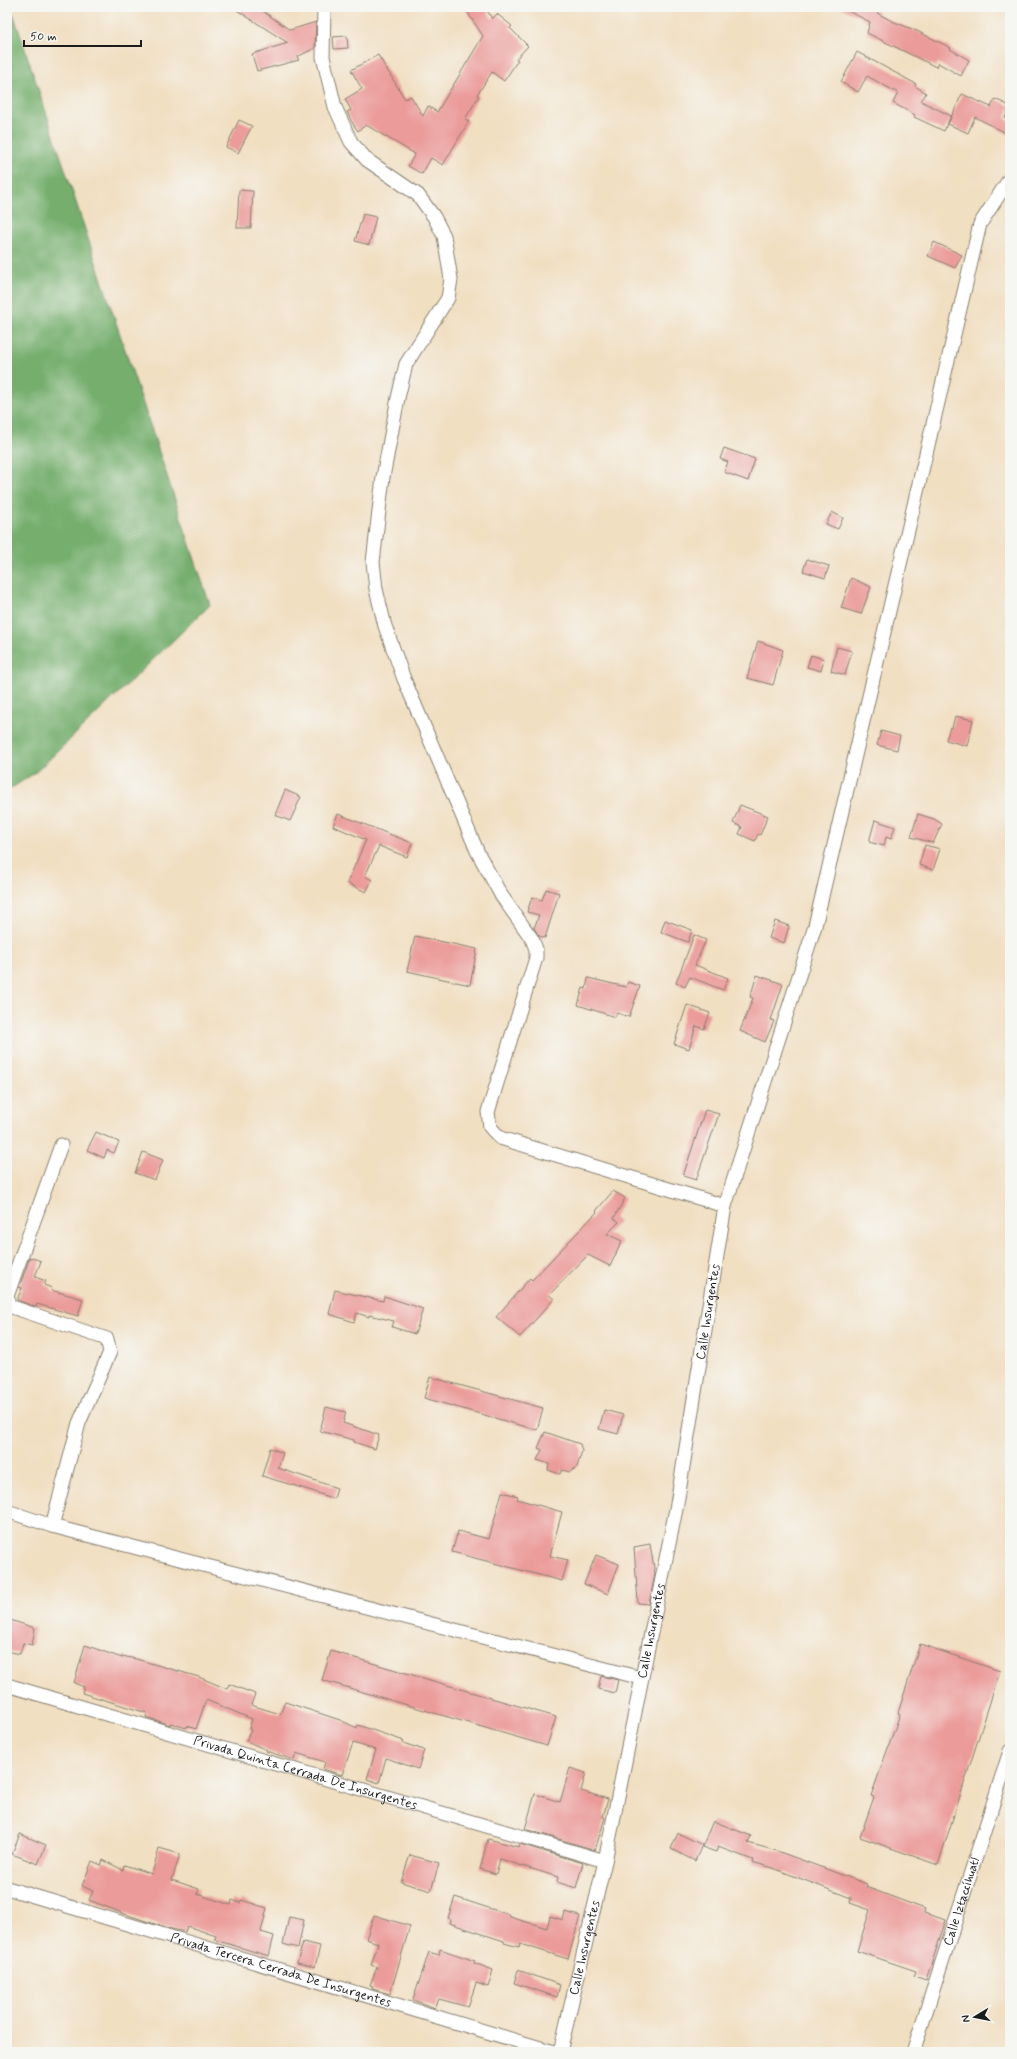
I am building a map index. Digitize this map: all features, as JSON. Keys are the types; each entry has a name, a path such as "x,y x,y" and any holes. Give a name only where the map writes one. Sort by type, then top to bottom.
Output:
{"street":[{"path":"324,7 323,57 335,107 351,142 367,160 418,195 434,217 444,236 449,260 451,279 448,298 406,364 383,477 373,562 376,589 384,626 404,680 478,853 501,895 532,939 536,949 536,958 488,1112 490,1127 500,1138 725,1206"},
{"name":"Calle Insurgentes","path":"560,2052 605,1861 677,1504 725,1206 815,926 980,224 1010,178"},
{"path":"52,1526 79,1423 110,1352 107,1339 9,1306 7,1296 61,1144"},
{"path":"7,1512 52,1526 641,1678"},
{"name":"Privada Quinta Cerrada De Insurgentes","path":"7,1685 605,1861"},
{"name":"Calle Iztaccíhuatl","path":"913,2052 1010,1751"},
{"name":"Privada Tercera Cerrada De Insurgentes","path":"7,1888 554,2052"}],"green space":[{"path":"7,7 11,7 210,605 36,772 7,791"}],"building":[{"path":"232,7 257,7 290,30 316,22 315,48 297,57 299,60 257,71 252,54 288,43"},
{"path":"464,7 485,7 492,19 497,14 512,26 510,28 528,46 516,59 518,60 504,81 492,72 477,95 479,96 465,119 469,121 443,165 431,158 422,174 408,166 415,154 366,125 358,131 353,124 347,112 351,110 345,99 362,89 351,70 378,55 405,99 411,96 423,116 428,106 437,112 483,36"},
{"path":"840,7 870,7 878,11 877,13 892,21 917,31 951,48 950,49 969,60 961,76 938,63 936,67 867,33 870,22"},
{"path":"347,36 348,48 334,49 333,37"},
{"path":"857,52 916,84 915,86 926,93 921,101 951,116 944,131 914,117 915,115 893,103 898,93 867,76 858,92 841,82"},
{"path":"962,94 991,107 995,99 1010,106 1005,118 1010,122 1010,135 975,117 968,133 948,124"},
{"path":"239,120 252,126 238,153 226,147"},
{"path":"239,190 253,191 251,228 237,228"},
{"path":"363,214 376,217 369,245 355,241"},
{"path":"934,242 962,255 955,268 928,256"},
{"path":"724,448 755,459 748,481 724,472 728,462 720,459"},
{"path":"832,512 843,518 838,529 826,524"},
{"path":"807,559 829,566 825,578 803,571"},
{"path":"851,578 871,587 861,614 841,608"},
{"path":"758,641 783,650 773,685 747,678"},
{"path":"837,647 852,651 845,675 831,671"},
{"path":"811,655 824,659 821,671 807,667"},
{"path":"955,716 973,720 967,746 946,740 950,727 952,728"},
{"path":"881,731 900,736 897,750 877,745"},
{"path":"285,790 301,797 290,821 275,815"},
{"path":"740,805 768,816 760,835 758,834 755,841 739,834 742,827 733,823"},
{"path":"338,814 412,843 407,857 379,846 365,876 372,880 366,892 347,883 366,840 333,826"},
{"path":"918,814 934,819 942,824 933,843 911,837"},
{"path":"875,820 895,827 891,839 886,837 884,846 869,842"},
{"path":"925,845 940,849 933,870 919,865"},
{"path":"546,889 559,893 545,938 539,936 534,928 539,915 527,912 532,897 542,900"},
{"path":"665,920 692,930 688,942 661,932"},
{"path":"775,921 789,926 784,943 769,938"},
{"path":"694,935 706,940 695,965 728,978 723,990 690,977 685,987 676,983"},
{"path":"415,936 477,949 470,985 407,971"},
{"path":"757,975 783,984 771,1020 774,1021 765,1042 740,1031 753,998 750,997"},
{"path":"588,978 626,987 628,982 640,986 629,1017 617,1013 615,1017 578,1005 583,988 586,989"},
{"path":"687,1005 710,1013 704,1029 696,1026 689,1049 674,1044"},
{"path":"705,1110 719,1114 696,1180 683,1176"},
{"path":"96,1132 119,1142 114,1153 107,1150 104,1158 87,1150"},
{"path":"143,1152 163,1160 155,1180 135,1173"},
{"path":"613,1191 625,1198 614,1218 619,1222 607,1234 622,1241 610,1266 588,1255 549,1295 554,1299 520,1337 496,1317 530,1278 532,1280 597,1212 596,1211"},
{"path":"30,1257 41,1261 35,1277 46,1281 44,1285 52,1288 51,1290 83,1299 78,1316 37,1304 36,1307 17,1300 22,1288 19,1287"},
{"path":"335,1290 383,1301 384,1296 423,1309 415,1334 392,1327 394,1321 369,1315 369,1317 357,1313 354,1322 329,1314"},
{"path":"430,1377 543,1408 537,1430 424,1398"},
{"path":"326,1407 346,1412 343,1423 379,1435 375,1449 354,1442 354,1440 320,1431"},
{"path":"604,1410 623,1415 618,1434 599,1429"},
{"path":"545,1432 580,1444 582,1451 577,1467 570,1472 562,1470 560,1474 548,1470 549,1464 537,1460 542,1450 538,1448"},
{"path":"270,1448 283,1453 278,1468 337,1488 334,1499 262,1476"},
{"path":"502,1492 518,1496 517,1499 562,1512 550,1556 568,1560 562,1581 452,1552 458,1531 489,1539"},
{"path":"650,1544 655,1574 649,1604 638,1603 634,1547"},
{"path":"596,1555 619,1564 608,1594 584,1584"},
{"path":"7,1619 35,1628 32,1645 23,1643 20,1654 7,1651"},
{"path":"920,1644 1000,1671 938,1865 860,1837 874,1797 871,1796 900,1714 898,1713"},
{"path":"85,1645 122,1658 122,1656 136,1659 199,1677 227,1689 229,1684 255,1694 251,1705 280,1714 285,1702 340,1720 357,1728 358,1725 404,1741 403,1743 424,1750 418,1769 386,1758 379,1783 367,1779 376,1750 353,1743 342,1775 323,1769 325,1762 296,1753 294,1760 266,1751 267,1750 246,1741 251,1730 249,1729 252,1719 206,1700 196,1729 187,1726 186,1728 170,1723 170,1725 146,1717 147,1713 82,1693 84,1687 74,1683"},
{"path":"331,1651 556,1717 547,1746 322,1680"},
{"path":"601,1676 618,1680 615,1693 598,1689"},
{"path":"570,1768 586,1773 581,1791 608,1799 603,1817 605,1818 595,1850 525,1829 535,1794 560,1802"},
{"path":"713,1821 751,1836 748,1843 777,1851 867,1884 866,1887 925,1909 924,1913 946,1920 926,1980 914,1976 916,1971 857,1951 870,1910 850,1903 851,1898 773,1868 752,1862 753,1860 718,1847 716,1852 702,1847"},
{"path":"678,1833 702,1845 695,1861 671,1849"},
{"path":"20,1834 46,1845 38,1864 12,1854"},
{"path":"488,1839 519,1847 520,1844 583,1863 576,1888 557,1882 558,1877 500,1859 496,1874 480,1869"},
{"path":"159,1848 180,1854 172,1880 199,1889 197,1894 231,1905 232,1900 240,1903 241,1900 267,1908 261,1932 274,1936 269,1956 215,1940 216,1936 187,1926 185,1932 167,1928 89,1900 93,1891 82,1886 92,1861 101,1865 103,1860 123,1870 124,1865 152,1874"},
{"path":"410,1855 439,1863 431,1891 401,1882"},
{"path":"455,1897 510,1915 510,1917 547,1928 550,1916 563,1920 565,1912 580,1916 568,1959 520,1944 519,1947 504,1943 504,1941 449,1923 450,1919 448,1918"},
{"path":"374,1915 410,1926 390,1994 372,1989 373,1986 370,1985 377,1967 371,1965 378,1943 366,1939"},
{"path":"289,1917 304,1920 298,1948 283,1944"},
{"path":"303,1942 320,1946 315,1967 297,1963"},
{"path":"440,1949 475,1961 474,1963 493,1970 488,1987 476,1983 468,2007 439,1999 435,2008 413,2000 429,1952 439,1955"},
{"path":"518,1970 560,1985 557,1997 514,1983"}]}
